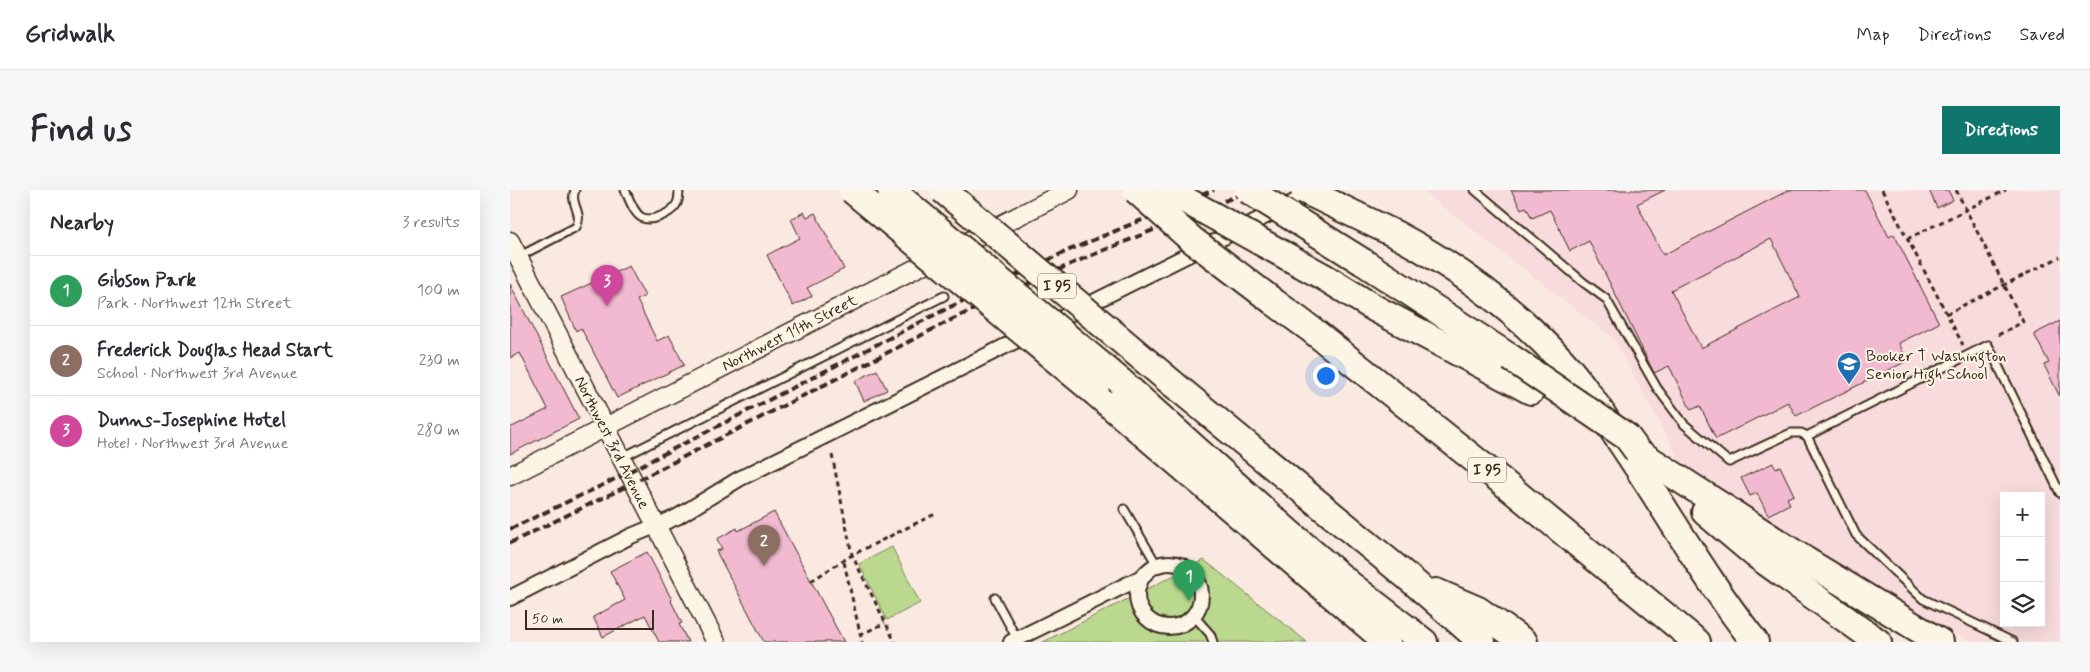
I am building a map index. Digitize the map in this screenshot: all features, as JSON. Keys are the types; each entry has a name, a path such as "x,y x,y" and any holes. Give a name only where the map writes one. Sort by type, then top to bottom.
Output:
{"highway":[{"path":"852,190 1096,393 1387,642"},
{"path":"891,190 1120,381 1288,532 1348,583 1424,642"},
{"name":"I 95","path":"943,190 1172,383 1416,584 1482,642"},
{"name":"I 95","path":"1136,190 1191,239 1312,330 1499,478 1697,642"},
{"path":"1167,190 1376,308 1638,452 1805,560 1940,642"},
{"path":"1248,190 1511,358 1627,437 1638,452"},
{"path":"1304,190 1397,235 1444,262 1498,301 1562,362 1598,407 1709,579 1756,642"},
{"path":"1660,467 1677,488 1756,555 1878,642"},
{"path":"1416,584 1478,610 1524,642"}],"street":[{"name":"Northwest 11th Street","path":"510,476 1069,190"},
{"path":"510,598 632,536 677,517 720,489 768,464 1320,190"},
{"name":"Northwest 3rd Avenue","path":"510,241 716,642"},
{"path":"1014,640 1142,577 1157,565 1167,563 1178,564 1188,568 1200,585 1202,596 1200,606 1194,616 1186,623 1176,627 1165,628 1154,624 1146,618 1139,609 1136,598 1137,588 1142,577"}],"lane":[{"path":"518,257 576,227 579,218 573,202 575,190"},
{"path":"625,190 636,212 640,217 647,219 654,219 672,210 677,204 679,190"},
{"path":"1475,190 1583,282 1606,299 1657,388 1684,424 1729,462 1791,433 1801,433 1807,436 1856,535 1923,599 2013,642"},
{"path":"620,458 944,296"},
{"path":"1807,436 1988,346 2060,493"},
{"path":"1124,509 1157,565"},
{"path":"995,598 1014,640"},
{"path":"1194,616 1210,634 1213,642"}],"path":[{"path":"1882,190 1958,335"},
{"path":"1956,190 2023,322 1990,339"},
{"path":"1907,240 2006,190"},
{"path":"1946,314 2060,257"},
{"path":"832,455 852,555 895,642"},
{"path":"811,581 844,562 852,555 935,514"},
{"path":"844,562 862,642"},
{"path":"860,635 885,622"}],"shaded area":[{"name":"Booker T Washington Senior High School","path":"1425,190 2060,190 2060,642 1974,642 1932,623 1817,552 1680,461 1614,339 1427,194"}],"green space":[{"path":"892,547 920,603 887,620 859,564"},
{"path":"1204,560 1307,642 1043,642"}],"building":[{"path":"1511,190 1665,190 1637,204 1663,255 1789,190 1865,190 1889,237 1894,234 1939,323 1899,343 1907,361 1796,416 1788,402 1716,439 1700,406 1691,410 1669,366 1654,373 1589,241 1570,251 1550,210 1532,218 1526,207 1521,209","holes":["1771,239 1800,297 1701,348 1671,290"]},
{"path":"1929,190 1948,190 1953,200 1937,208"},
{"path":"804,212 807,217 815,213 844,269 807,288 812,296 793,306 767,255 800,238 791,219"},
{"path":"629,266 645,296 637,300 657,341 669,335 684,365 617,398 581,328 576,331 561,297"},
{"path":"510,284 579,419 510,454 510,428 548,409 520,353 510,358"},
{"path":"2060,321 2060,397 2044,365 2049,363 2034,334"},
{"path":"877,370 887,390 864,401 855,381"},
{"path":"1773,463 1776,468 1780,466 1794,495 1787,498 1790,504 1768,515 1757,493 1750,496 1741,478"},
{"path":"774,512 844,642 764,642 716,551 722,549 717,539 737,528 738,531"},
{"path":"647,552 672,600 682,623 679,624 688,642 659,642 645,615 603,637 593,617 625,600 610,571"}],"railway":[{"path":"510,529 607,483 948,308 1067,251 1214,190"},
{"path":"510,543 613,493 953,319 1073,263 1251,190"}],"place":[{"name":"Dunns-Josephine Hotel","path":"607,306"},
{"name":"Booker T Washington Senior High School","path":"1849,385"},
{"name":"Frederick Douglas Head Start","path":"764,566"},
{"name":"Gibson Park","path":"1189,601"}]}
